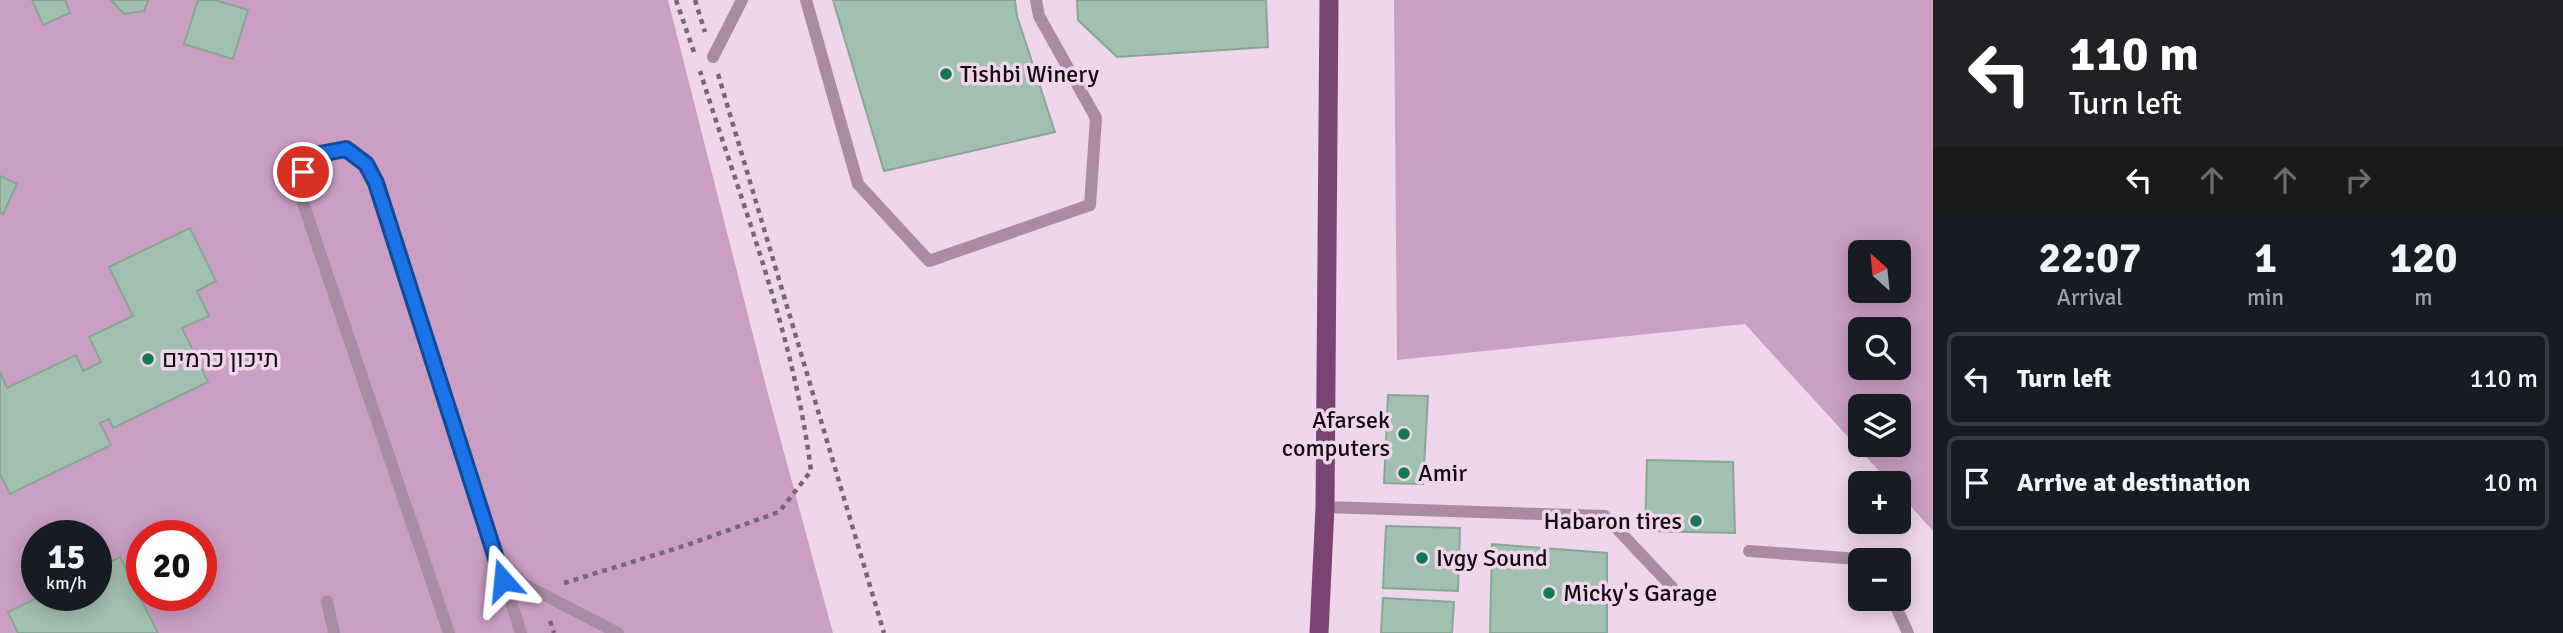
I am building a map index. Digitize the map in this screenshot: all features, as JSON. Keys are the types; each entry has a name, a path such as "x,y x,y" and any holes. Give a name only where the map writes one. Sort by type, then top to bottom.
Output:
{"main road":[{"path":"1319,633 1325,507 1329,0"}],"lane":[{"path":"713,57 742,0"},
{"path":"806,0 858,184 929,261 1090,205 1096,118 1039,16 1036,0"},
{"path":"449,633 302,200 303,172 320,154 346,149 366,164 376,183 521,633"},
{"path":"1325,507 1605,516 1672,587"},
{"path":"1749,551 1848,558"},
{"path":"495,554 525,585 618,633"},
{"path":"327,601 334,633"},
{"path":"1898,611 1908,633"}],"path":[{"path":"676,0 695,56"},
{"path":"713,57 884,633"},
{"path":"554,633 539,591 684,546 779,512 811,471 783,333 699,69"}],"shaded area":[{"path":"0,0 668,0 767,390 833,633 0,633"},
{"path":"1394,0 1933,0 1933,531 1911,506 1911,471 1879,471 1866,457 1911,457 1911,394 1848,394 1848,437 1745,324 1397,360"}],"building":[{"path":"32,0 65,0 70,13 43,25"},
{"path":"111,0 148,0 144,11 124,14"},
{"path":"198,0 215,0 248,10 233,59 184,44"},
{"name":"Tishbi Winery","path":"833,0 1015,0 1017,16 1055,132 884,171"},
{"name":"Tishbi Winery","path":"1077,0 1266,0 1268,47 1117,57 1078,20"},
{"path":"0,176 17,184 3,214 0,212"},
{"name":"תיכון כרמים","path":"190,228 216,281 197,291 209,316 182,328 208,382 113,428 109,419 100,423 111,445 10,494 0,474 0,372 7,388 76,355 83,371 101,362 89,337 133,316 109,267"},
{"path":"1388,395 1428,396 1423,484 1384,483"},
{"path":"1647,460 1733,462 1735,533 1645,531"},
{"name":"Ivgy Sound","path":"1386,526 1460,528 1458,591 1383,588"},
{"name":"Micky's Garage","path":"1492,544 1607,553 1607,633 1490,633"},
{"path":"120,557 126,569 126,611 147,611 158,633 18,633 8,612 21,606 21,611 112,611 112,561"},
{"path":"1383,598 1454,602 1452,633 1381,633"}],"place":[{"name":"Tishbi Winery","path":"946,74"},
{"name":"תיכון כרמים","path":"148,359"},
{"name":"Afarsek computers","path":"1404,434"},
{"name":"Amir","path":"1404,473"},
{"name":"Habaron tires","path":"1696,521"},
{"name":"Ivgy Sound","path":"1422,558"},
{"name":"Micky's Garage","path":"1549,593"}],"route":[{"path":"303,172 320,154 346,149 366,164 376,183 503,580"}]}
